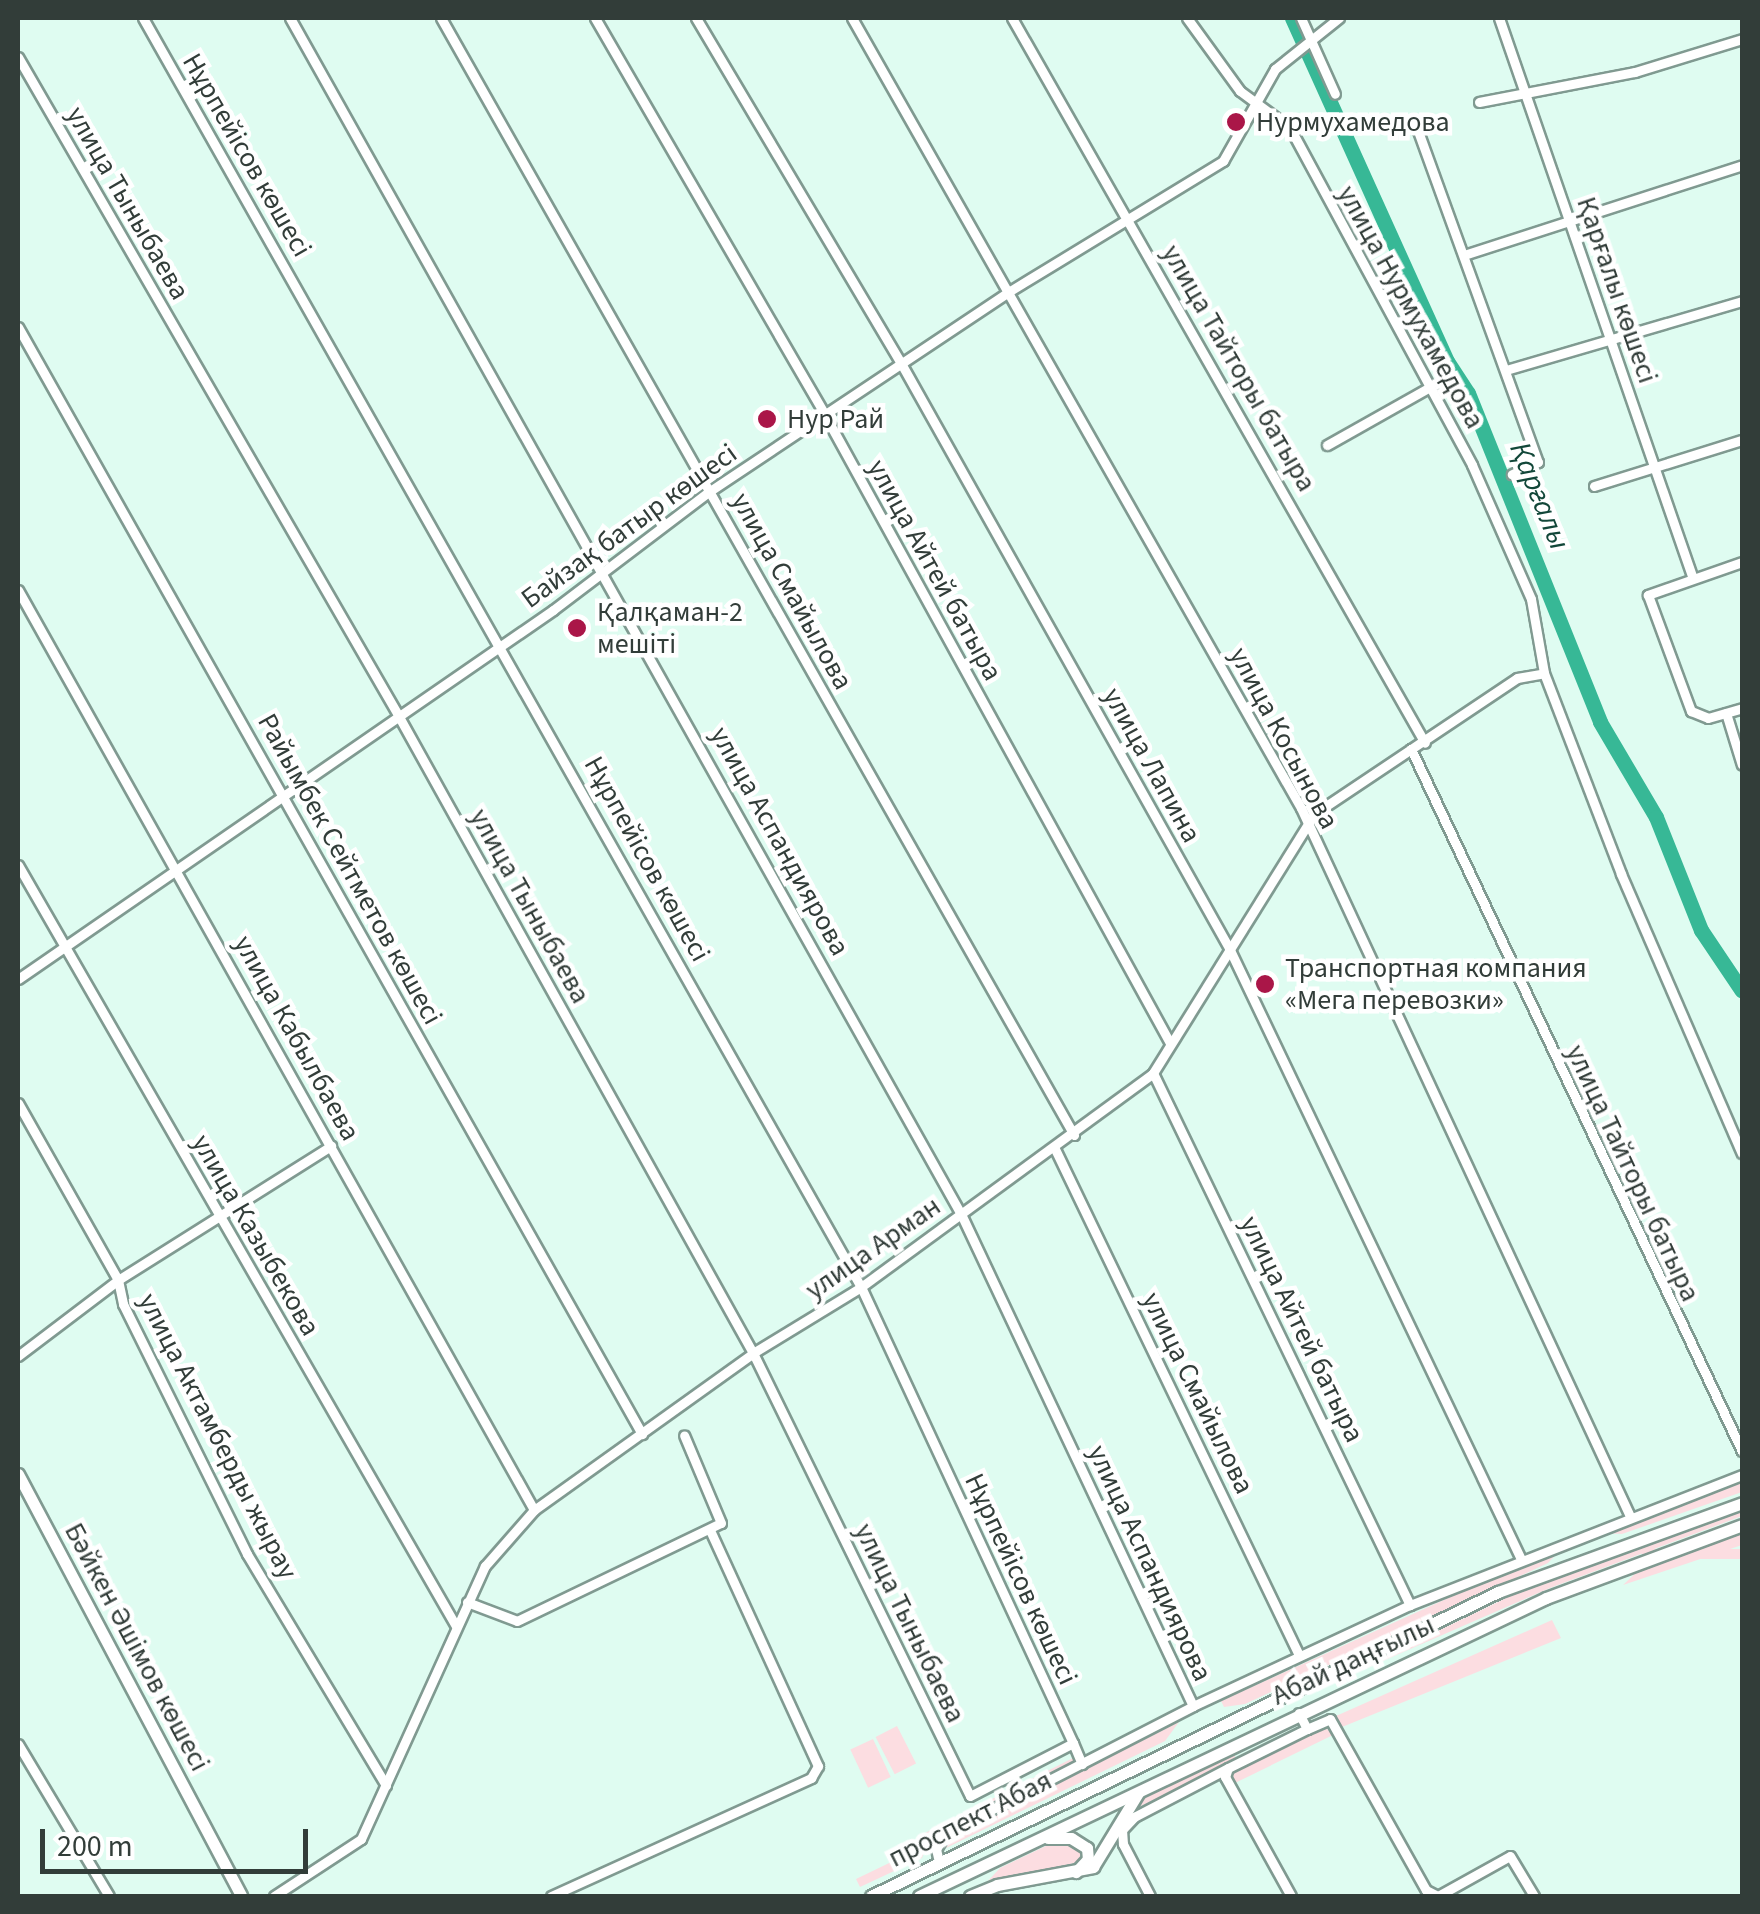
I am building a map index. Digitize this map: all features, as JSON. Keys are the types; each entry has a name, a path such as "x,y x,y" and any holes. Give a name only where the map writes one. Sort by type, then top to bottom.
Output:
{"main road":[{"name":"Бәйкен Әшімов көшесі","path":"18,1474 241,1896"},
{"name":"Абай даңғылы","path":"1092,1786 1498,1592 1742,1503"},
{"name":"Абай даңғылы","path":"919,1896 1146,1784 1546,1598 1742,1525"},
{"path":"970,1896 997,1885 1073,1874 1100,1860 1121,1813 1146,1784"},
{"name":"проспект Абая","path":"871,1896 1092,1786"},
{"path":"1028,1844 1051,1837 1081,1842 1088,1859 1073,1874"}],"street":[{"name":"Нұрпейісов көшесі","path":"142,18 501,645 861,1287 1082,1764"},
{"name":"улица Аспандиярова","path":"290,18 604,568 961,1214 1193,1706"},
{"name":"улица Смайылова","path":"441,18 1074,1134"},
{"name":"улица Айтей батыра","path":"595,18 826,417 1170,1044"},
{"name":"улица Лапина","path":"696,18 902,365 1229,948 1521,1559"},
{"name":"улица Косынова","path":"852,18 1010,291 1306,826 1627,1511"},
{"name":"улица Тайторы батыра","path":"1012,18 1426,742"},
{"name":"улица Нурмухамедова","path":"1187,18 1254,104 1290,128 1430,388 1531,599 1544,672 1621,874 1742,1153"},
{"path":"1301,18 1336,94"},
{"path":"1309,40 1339,18"},
{"name":"Қарғалы көшесі","path":"1499,18 1692,576"},
{"path":"1479,102 1635,72 1742,38"},
{"name":"Байзақ батыр көшесі","path":"18,979 61,943 501,645 710,491 1010,291 1127,216 1223,161 1254,104 1292,50 1309,40"},
{"name":"улица Тыныбаева","path":"18,57 398,714 753,1353 970,1796 1072,1743"},
{"path":"1418,131 1467,254 1538,462 1512,474"},
{"path":"1467,254 1742,166"},
{"path":"1506,370 1742,301"},
{"name":"Райымбек Сейтметов көшесі","path":"18,327 642,1434"},
{"path":"1328,445 1430,388"},
{"path":"1594,486 1742,440"},
{"path":"1742,562 1692,576 1648,595 1698,718 1742,708"},
{"name":"улица Кабылбаева","path":"18,590 534,1510"},
{"name":"улица Арман","path":"274,1896 361,1838 485,1566 534,1510 753,1353 861,1287 1056,1149 1153,1073 1306,826 1330,801 1426,742 1517,678 1544,672"},
{"path":"1726,713 1742,765"},
{"name":"улица Тайторы батыра","path":"1411,749 1742,1451"},
{"name":"улица Казыбекова","path":"18,865 456,1626"},
{"name":"улица Айтей батыра","path":"1153,1073 1410,1605"},
{"name":"улица Актамберды жырау","path":"18,1102 118,1280 123,1304 248,1554 386,1785"},
{"path":"18,1356 118,1280 332,1146"},
{"name":"улица Смайылова","path":"1056,1149 1299,1656"},
{"path":"467,1602 516,1621 710,1530 722,1515 684,1435"},
{"path":"939,1862 936,1848 946,1833 1193,1706 1410,1605 1627,1511 1742,1475"},
{"path":"551,1896 811,1778 818,1766 710,1530"},
{"path":"1298,1712 1307,1729"},
{"path":"1150,1896 1123,1844 1122,1830 1134,1817 1330,1719 1426,1890 1438,1896 1510,1856 1534,1896"},
{"path":"18,1744 109,1896"},
{"path":"1228,1768 1226,1779 1291,1896"}],"shaded area":[{"path":"1742,1481 1742,1492 1622,1534 1603,1533"},
{"path":"1742,1509 1742,1516 1550,1588 1307,1694 1546,1579"},
{"path":"1742,1533 1742,1545 1623,1585 1641,1568"},
{"path":"1565,1545 1548,1563 1245,1704 1224,1707 1221,1701"},
{"path":"1642,1549 1742,1549 1742,1559 1642,1559"},
{"path":"1552,1620 1561,1638 1342,1727 1336,1716"},
{"path":"1179,1722 1165,1741 946,1848 946,1839"},
{"path":"897,1726 916,1763 895,1774 876,1737"},
{"path":"1324,1726 1333,1735 1235,1783 1232,1772 1240,1766"},
{"path":"873,1739 891,1777 868,1788 850,1750"},
{"path":"1234,1754 1236,1759 1127,1813 1141,1798"},
{"path":"1073,1758 1073,1765 930,1836 922,1858 860,1887 856,1879 914,1851 925,1833"},
{"path":"1070,1842 1081,1849 1084,1861 987,1882 1000,1868 1050,1844"}],"waterway":[{"name":"Қарғалы","path":"1292,18 1447,361 1468,393 1600,722 1656,817 1701,930 1742,991"}],"place":[{"name":"Нурмухамедова","path":"1236,122"},
{"name":"Нур Рай","path":"767,419"},
{"name":"Қалқаман-2 мешіті","path":"577,628"},
{"name":"Транспортная компания «Мега перевозки»","path":"1265,984"}]}
